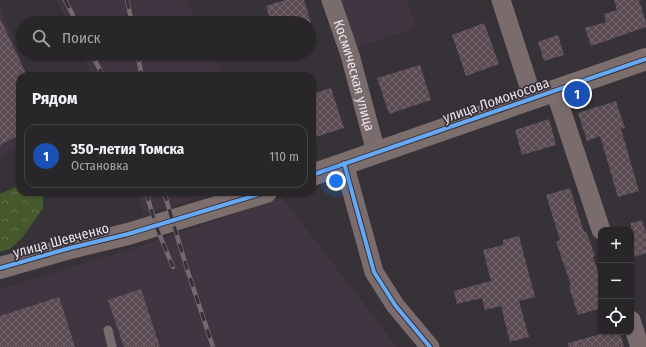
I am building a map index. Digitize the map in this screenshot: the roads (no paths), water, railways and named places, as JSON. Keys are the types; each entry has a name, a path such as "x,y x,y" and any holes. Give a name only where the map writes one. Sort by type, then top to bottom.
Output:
{"street":[{"name":"Космическая улица","path":"331,0 350,55 376,152"},
{"path":"501,0 533,99"},
{"name":"улица Ломоносова","path":"316,174 646,59"},
{"path":"555,91 600,227"},
{"path":"344,163 374,272 395,305 430,347"},
{"name":"улица Шевченко","path":"0,268 70,248 128,234 253,196"},
{"path":"634,329 640,347"}],"lane":[{"path":"108,330 112,347"}],"railway":[{"path":"65,0 73,16"},
{"path":"127,0 130,16"},
{"path":"95,60 101,72"},
{"path":"139,60 141,72"},
{"path":"147,196 156,226 173,267"},
{"path":"165,196 187,269 213,347"}],"place":[{"name":"350-летия Томска","path":"577,94"}]}
